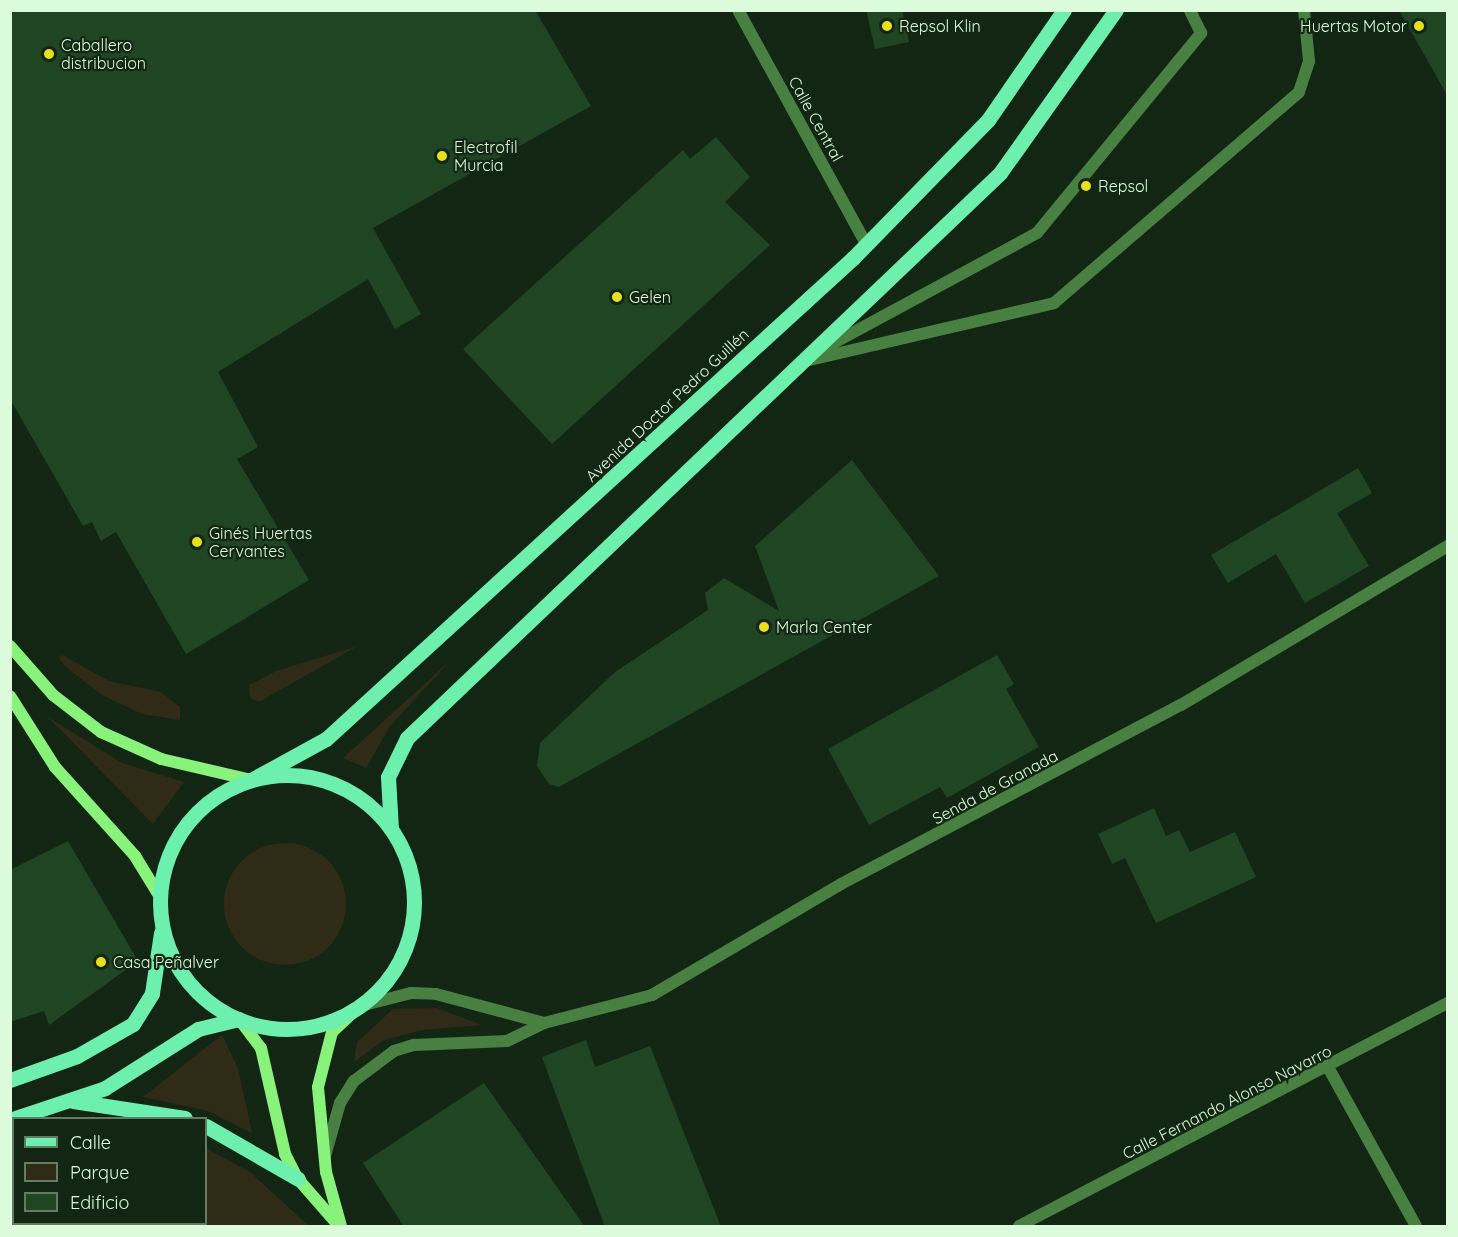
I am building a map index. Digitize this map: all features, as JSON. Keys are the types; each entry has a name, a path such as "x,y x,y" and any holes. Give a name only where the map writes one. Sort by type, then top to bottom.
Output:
{"main road":[{"name":"Avenida Doctor Pedro Guillén","path":"160,897 179,834 210,801 326,739 866,244 988,120 1064,10"},
{"path":"340,1227 325,1158 318,1087 325,1047 341,1021 360,1006 398,964 412,919 413,881 392,829 388,777 407,738 797,363 1000,173 1116,10"},
{"path":"10,646 53,695 101,732 161,759 251,780 290,775 329,782 352,793 392,829"},
{"path":"10,696 55,767 135,856 160,897 162,924 169,948 191,984 239,1019 261,1048 279,1134 298,1179 340,1227"},
{"path":"10,1080 77,1056 133,1024 152,993 162,924"},
{"path":"19,1117 132,1075 198,1029 239,1019 263,1026 314,1026 360,1006"},
{"path":"67,1101 172,1117"},
{"path":"207,1127 298,1179"}],"street":[{"name":"Calle Central","path":"738,10 866,244"},
{"path":"797,363 1037,233 1201,33 1190,10"},
{"path":"797,363 1054,303 1299,92 1309,61 1304,10"},
{"name":"Senda de Granada","path":"325,1158 340,1103 375,1062 414,1045 507,1041 544,1023 652,994 842,884 1181,705 1448,546"},
{"path":"360,1006 411,993 436,994 544,1023"},
{"name":"Calle Fernando Alonso Navarro","path":"1019,1227 1329,1069 1448,1003"},
{"path":"1329,1069 1416,1227"}],"green space":[{"path":"358,646 259,702 250,698 249,685 276,671"},
{"path":"62,655 109,681 161,692 180,707 180,720 142,714 102,695 66,667 58,657"},
{"path":"452,659 390,726 366,768 343,758"},
{"path":"48,717 122,763 184,782 153,824"},
{"path":"285,843 308,847 328,861 342,881 346,904 342,927 328,947 308,961 285,965 262,961 242,947 228,927 224,904 228,881 242,861 262,847"},
{"path":"437,1008 482,1025 422,1030 384,1040 354,1062 357,1042 393,1009"},
{"path":"222,1035 238,1068 252,1133 208,1111 143,1097"},
{"path":"207,1149 250,1172 309,1226 24,1226 207,1225"}],"building":[{"path":"10,10 535,10 591,106 373,228 421,314 395,329 368,279 218,372 258,447 237,459 309,580 186,654 116,532 101,541 92,522 83,526 10,399"},
{"name":"Repsol Klin","path":"866,10 902,10 909,42 875,49"},
{"path":"1399,10 1448,10 1448,97"},
{"name":"Gelen","path":"716,137 750,177 725,202 770,245 552,444 463,349 683,150 690,159"},
{"name":"Marla Center","path":"852,460 939,576 559,787 549,784 537,766 540,743 615,672 708,610 705,593 724,578 779,611 755,546"},
{"path":"1358,468 1372,493 1337,513 1369,566 1305,603 1276,554 1228,583 1211,555"},
{"path":"997,655 1014,684 1006,689 1039,747 947,798 940,787 869,825 828,749"},
{"path":"1154,808 1166,836 1179,830 1190,852 1235,832 1256,877 1156,923 1125,858 1112,864 1098,834"},
{"path":"68,841 138,961 49,1025 44,1011 10,1022 10,870"},
{"path":"586,1040 595,1067 650,1046 721,1227 605,1227 542,1057"},
{"path":"484,1083 585,1227 404,1227 363,1163"}],"place":[{"name":"Repsol Klin","path":"887,26"},
{"name":"Huertas Motor","path":"1419,26"},
{"name":"Caballero distribucion","path":"49,54"},
{"name":"Electrofil Murcia","path":"442,156"},
{"name":"Repsol","path":"1086,186"},
{"name":"Gelen","path":"617,297"},
{"name":"Ginés Huertas Cervantes","path":"197,542"},
{"name":"Marla Center","path":"764,627"},
{"name":"Casa Peñalver","path":"101,962"}]}
